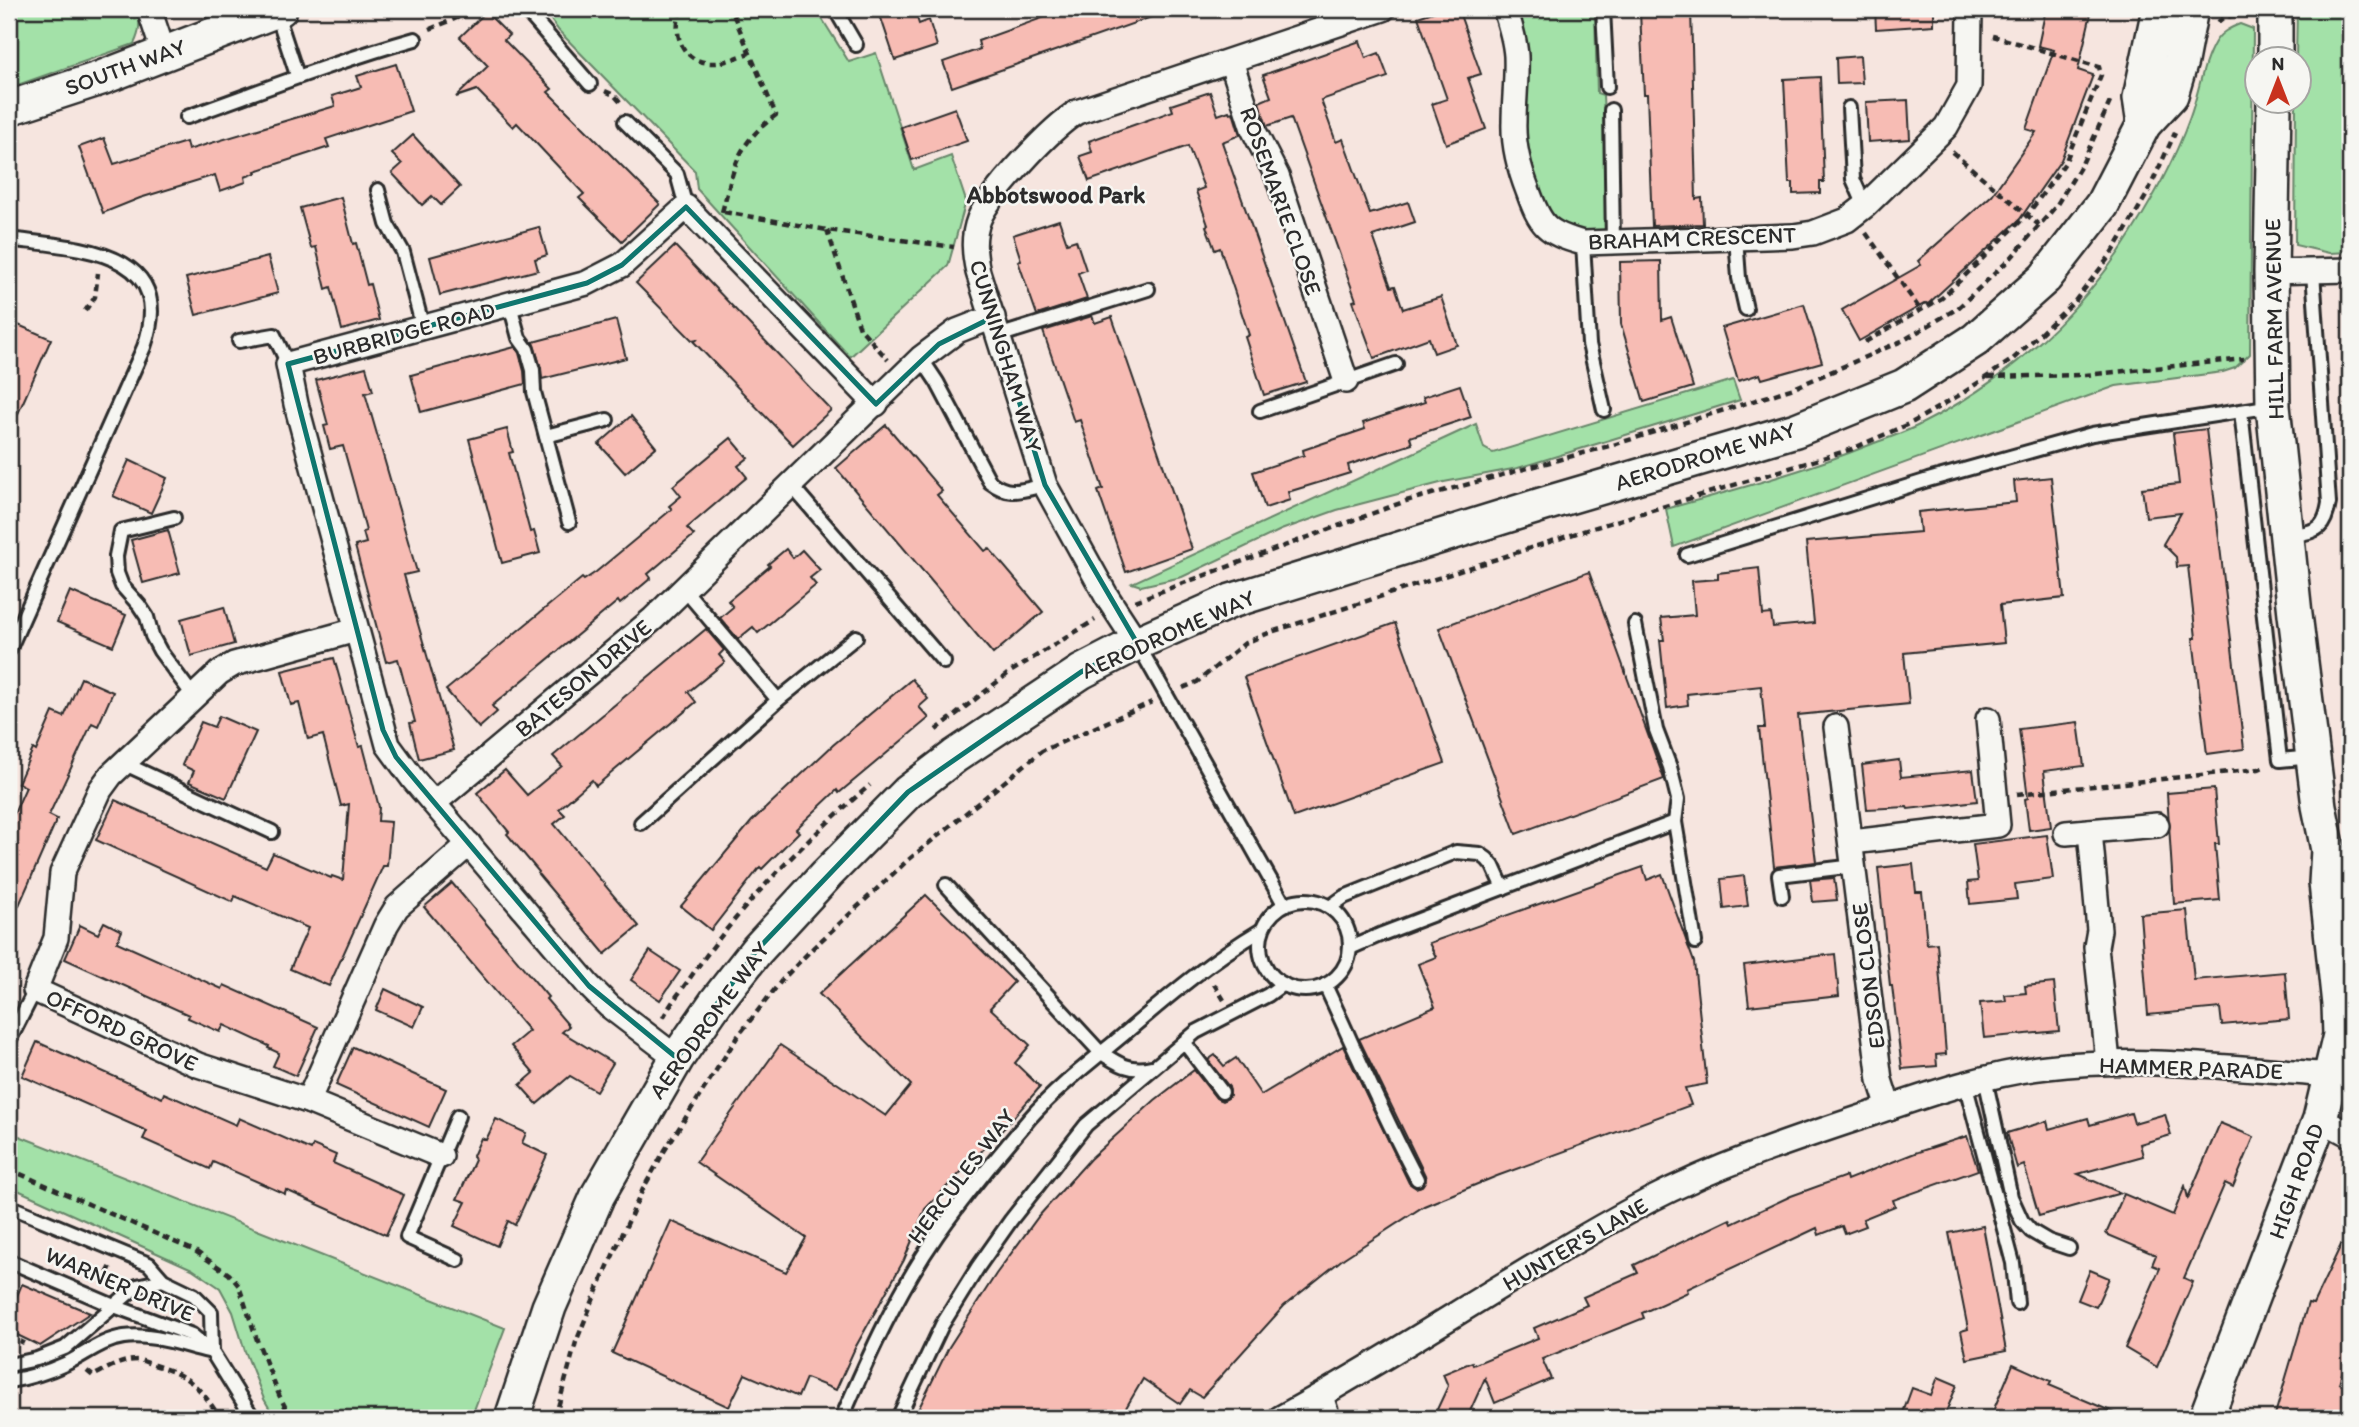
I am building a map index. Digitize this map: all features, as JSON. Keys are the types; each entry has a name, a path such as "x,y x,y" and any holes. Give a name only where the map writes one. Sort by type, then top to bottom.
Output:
{"street":[{"path":"149,9 164,54"},
{"name":"CUNNINGHAM WAY","path":"1137,643 1107,597 1045,485 978,272 974,250 978,220 986,205 1052,130 1077,112 1383,9"},
{"name":"BRAHAM CRESCENT","path":"1505,9 1516,56 1513,123 1520,171 1537,216 1545,226 1583,243 1812,233 1838,224 1860,210 1946,127 1969,86 1970,20"},
{"path":"2144,124 2140,98 2160,9"},
{"name":"SOUTH WAY","path":"9,108 101,78 278,10"},
{"path":"2268,11 2273,46"},
{"name":"AERODROME WAY","path":"512,1418 550,1307 598,1195 677,1058 756,951 818,883 908,792 954,756 1081,672 1137,643 1231,601 1796,430 1904,386 1975,340 2045,278 2102,205 2144,124 2171,95 2181,61 2201,19"},
{"name":"ROSEMARIE CLOSE","path":"1231,61 1253,129 1277,176 1346,381"},
{"name":"HILL FARM AVENUE","path":"2274,116 2271,272 2273,406 2319,806"},
{"path":"686,207 714,218 876,404"},
{"name":"BURBRIDGE ROAD","path":"434,803 388,745 288,365 587,283 622,265 686,207"},
{"path":"2271,272 2350,270"},
{"name":"BATESON DRIVE","path":"434,803 616,652 921,359 957,331 995,327"},
{"name":"OFFORD GROVE","path":"356,631 234,664 219,674 123,763 100,790 62,873 56,938 34,990 198,1065 308,1101 441,1156"},
{"path":"1852,842 1998,825 1988,719"},
{"name":"EDSON CLOSE","path":"1836,727 1879,1073 1889,1108"},
{"path":"434,803 608,1006 677,1058"},
{"name":"HIGH ROAD","path":"2206,1418 2319,1119 2340,1035 2326,883 2339,848 2319,806"},
{"path":"2066,833 2157,825"},
{"path":"2090,831 2099,930 2096,947 2108,1062"},
{"path":"308,1101 386,925 397,907 470,844"},
{"name":"HAMMER PARADE","path":"1889,1108 1975,1080 2047,1067 2108,1062 2162,1062 2332,1075"},
{"name":"HUNTER'S LANE","path":"1280,1418 1648,1201 1743,1159 1889,1108"},
{"path":"2319,1119 2350,1135"},
{"path":"1321,1396 1328,1418"}],"lane":[{"path":"526,9 590,84"},
{"path":"835,9 856,45"},
{"path":"1604,9 1607,87"},
{"path":"278,10 296,75"},
{"path":"187,117 296,75 415,39"},
{"path":"1849,108 1853,179 1860,210"},
{"path":"1611,110 1613,243"},
{"path":"625,122 677,174 686,207"},
{"path":"378,190 387,224 403,251 423,328"},
{"path":"1737,237 1739,278 1746,309"},
{"path":"9,239 94,251 120,260 138,275 146,290 152,312 150,330 144,346 9,649"},
{"path":"1583,243 1589,344 1604,410"},
{"name":"HILL FARM AVENUE","path":"2288,537 2323,526 2329,503 2313,272"},
{"path":"995,327 1148,289"},
{"path":"510,305 519,338 527,349 533,370 534,392 569,522"},
{"path":"239,341 274,335 288,365"},
{"path":"921,359 937,382 990,482 1001,490 1012,492 1045,485"},
{"path":"1260,411 1396,364"},
{"path":"1687,555 1928,480 2092,433 2273,406"},
{"path":"2241,411 2280,760 2313,757"},
{"path":"546,436 607,420"},
{"path":"791,485 944,662"},
{"path":"174,518 121,531 116,556 117,573 122,586 147,617 152,636 160,651 194,697"},
{"path":"684,589 778,700"},
{"path":"1635,624 1656,730 1678,799 1675,822 1695,942"},
{"path":"641,823 778,700 856,637"},
{"path":"1137,643 1284,904 1314,900 1330,907 1345,925 1350,948 1346,962 1338,976 1325,985 1301,990 1283,984 1270,974 1262,960 1259,945 1261,930"},
{"path":"123,763 272,832"},
{"path":"1350,948 1675,822"},
{"path":"1330,907 1344,897 1457,852 1480,854 1487,859 1503,888"},
{"path":"1782,896 1779,875 1855,866"},
{"path":"946,885 1100,1052 1129,1069 1154,1066"},
{"name":"HERCULES WAY","path":"842,1418 872,1347 936,1237 977,1181 1031,1117 1100,1052 1213,960 1261,930 1270,916 1284,904"},
{"path":"898,1418 942,1325 978,1267 1086,1125 1196,1032 1268,995 1283,984"},
{"path":"1325,985 1366,1070 1389,1126 1417,1179"},
{"path":"9,1041 34,990"},
{"path":"1184,1042 1222,1092"},
{"path":"1975,1080 2011,1197 2022,1221 2031,1231 2048,1241 2069,1248"},
{"path":"1975,1080 2013,1264 2017,1304"},
{"path":"458,1116 408,1237 458,1261"},
{"path":"9,1206 149,1264 163,1280 136,1286 65,1348 37,1359 9,1365"},
{"name":"WARNER DRIVE","path":"9,1261 114,1306 192,1335 212,1352 253,1418"},
{"name":"WARNER DRIVE","path":"163,1280 194,1295 211,1312 212,1352"},
{"path":"9,1381 23,1379 72,1360 96,1345 124,1337 159,1339 212,1352"}],"path":[{"path":"415,39 469,9"},
{"path":"681,9 676,23 677,37 688,53 700,61 724,62 750,53"},
{"path":"731,9 776,115 744,144 714,218 974,250"},
{"path":"2201,19 2238,15 2239,9"},
{"path":"1865,342 1942,298 2028,214 2065,163 2101,75 2099,67 2022,44 1970,20"},
{"path":"590,84 614,95 624,107 625,122"},
{"path":"1219,570 1406,501 1640,437 1794,388 1904,340 1958,308 2010,259 2056,206 2082,164 2113,91"},
{"path":"1935,139 2039,225"},
{"path":"1860,210 1921,311"},
{"path":"827,230 860,328 903,376"},
{"path":"1987,377 2085,375 2271,357"},
{"path":"555,1418 576,1342 643,1189 738,1036 782,980 907,862 1042,751 1197,682 1245,643"},
{"path":"1996,797 2259,769 2280,760"},
{"path":"1182,986 1192,999 1214,983 1232,1012"},
{"path":"9,1169 65,1195"},
{"path":"9,1288 19,1292"},
{"path":"9,1336 38,1350 58,1351"},
{"path":"72,1360 93,1376 114,1364 138,1360 185,1376 206,1397 220,1418"}],"highlighted area":[{"path":"686,207 876,404 939,344 993,317 1045,485 1137,643 1081,672 908,792 756,951 677,1058 589,986 396,757 383,730 288,364 587,283 622,265"}],"green space":[{"path":"9,9 136,9 139,31 134,44 9,88"},
{"path":"543,9 816,9 849,62 876,53 914,170 951,156 966,201 948,266 850,357 697,189 695,171 559,31"},
{"path":"1521,9 1595,9 1597,93 1603,95 1605,232 1578,232 1563,227 1548,212 1536,189 1520,95 1517,13"},
{"path":"2297,9 2350,9 2350,252 2329,253 2295,245 2296,116 2314,116 2314,46 2296,46"},
{"path":"2240,24 2253,29 2253,46 2244,46 2244,116 2252,116 2250,354 2235,368 2223,372 2116,386 1674,547 1666,509 1796,471 1909,430 1978,391 2055,328 2078,304 2119,252 2159,187 2183,135 2207,60 2215,42 2229,29"},
{"path":"1733,380 1740,400 1518,468 1444,482 1337,510 1281,530 1182,577 1141,586 1132,583 1476,424 1484,448 1493,453"},
{"path":"9,1132 505,1328 471,1418 275,1418 264,1399 233,1312 220,1288 192,1269 9,1186"}],"building":[{"path":"878,9 914,9 919,24 929,20 937,46 895,60"},
{"path":"1067,9 1165,9 1166,12 952,87 943,62 980,49 978,41"},
{"path":"1442,9 1458,9 1481,74 1468,78 1486,129 1446,144 1432,104 1447,99 1418,17"},
{"path":"1691,9 1696,199 1702,198 1703,224 1652,226 1647,94 1644,94 1640,12"},
{"path":"1875,9 1934,9 1934,25 1876,29"},
{"path":"2046,9 2092,9 2078,70 2093,75 2061,160 2020,219 1928,304 1859,341 1842,310 1921,265 1918,261 1992,195 2036,132 2026,129 2054,50 2038,46"},
{"path":"486,12 509,35 504,40 552,89 548,92 660,204 622,241 579,198 584,194 517,123 513,127 477,90 456,97 488,66 460,37"},
{"path":"1360,41 1366,58 1379,53 1388,77 1321,100 1336,142 1343,139 1370,214 1408,202 1415,222 1373,236 1391,287 1395,286 1403,309 1441,297 1457,345 1434,353 1429,338 1374,358 1291,118 1267,126 1259,102 1271,97 1263,75"},
{"path":"1860,56 1862,83 1837,84 1836,58"},
{"path":"396,64 411,111 326,139 329,147 255,171 256,173 245,177 246,182 220,191 215,175 140,198 103,213 79,147 104,138 114,164 186,142 188,150 335,106 332,96 361,87 357,76"},
{"path":"1820,77 1824,182 1820,182 1820,193 1793,194 1793,183 1789,183 1784,79"},
{"path":"1210,92 1218,115 1233,112 1240,135 1222,142 1306,382 1264,395 1245,337 1249,335 1220,248 1215,250 1206,226 1208,225 1196,191 1204,188 1188,146 1089,181 1080,156 1092,152 1089,141 1173,111 1171,105"},
{"path":"1908,100 1910,139 1868,142 1866,102"},
{"path":"955,108 967,141 912,160 901,127"},
{"path":"413,135 460,187 441,205 432,196 422,205 392,173 402,164 392,154"},
{"path":"341,197 353,244 356,243 379,320 342,330 331,287 326,289 316,247 311,248 300,208"},
{"path":"1059,220 1067,243 1076,240 1086,270 1078,273 1087,299 1037,315 1018,261 1021,260 1013,235"},
{"path":"539,227 547,255 535,259 538,270 440,295 430,257"},
{"path":"675,246 831,410 793,445 694,342 698,339 692,340 636,283"},
{"path":"268,257 278,293 196,315 186,278"},
{"path":"1661,261 1662,320 1671,317 1693,387 1644,402 1621,324 1620,262"},
{"path":"1804,304 1822,362 1762,379 1760,374 1738,381 1722,328"},
{"path":"1092,316 1095,323 1112,317 1192,549 1126,572 1098,491 1103,489 1080,420 1074,422 1043,331"},
{"path":"616,320 626,358 542,379 533,342"},
{"path":"9,321 51,339 9,434"},
{"path":"515,347 524,371 525,384 421,412 411,375"},
{"path":"366,367 373,391 365,393 417,572 404,575 454,750 419,759 410,723 415,722 398,659 386,662 355,546 366,543 363,532 366,531 355,489 343,446 330,449 324,426 328,425 316,380"},
{"path":"1460,385 1471,417 1410,437 1412,444 1348,465 1350,473 1288,492 1290,500 1265,508 1253,472 1304,455 1303,450 1365,429 1363,423 1425,402 1423,397"},
{"path":"631,416 656,447 625,473 599,444"},
{"path":"886,425 942,491 937,495 985,551 989,548 1043,612 993,654 836,468"},
{"path":"507,429 513,452 509,453 530,532 534,531 540,553 502,563 469,439"},
{"path":"2206,429 2244,749 2207,754 2193,638 2196,638 2188,566 2177,567 2176,557 2163,544 2181,513 2146,517 2142,488 2179,484 2173,433"},
{"path":"731,438 748,458 738,466 747,477 687,528 694,535 648,574 651,578 620,604 618,601 492,706 497,712 479,728 446,690 582,578 584,580 596,572 672,509 669,506 681,496 673,486"},
{"path":"129,460 167,478 151,513 113,496"},
{"path":"2051,477 2064,598 2000,605 2004,643 1904,653 1909,704 1798,715 1816,862 1774,867 1759,728 1765,728 1761,686 1687,694 1688,705 1667,708 1660,640 1664,640 1661,618 1695,615 1692,581 1718,579 1718,573 1759,568 1763,615 1771,614 1773,627 1814,623 1806,542 1920,532 1918,512 2016,502 2014,481"},
{"path":"168,530 180,573 143,583 131,540"},
{"path":"786,549 793,558 802,550 820,570 810,578 816,585 758,633 753,627 738,639 720,618 733,607 728,601"},
{"path":"1589,572 1664,779 1516,834 1439,628"},
{"path":"70,591 126,615 113,646 57,622"},
{"path":"224,607 234,644 191,656 181,619"},
{"path":"1395,623 1445,763 1294,817 1244,677"},
{"path":"706,629 724,650 719,655 725,662 688,692 696,702 596,786 592,780 559,809 565,815 554,824 639,926 605,954 538,874 507,834 509,832 477,793 505,770 527,795 562,766 553,756"},
{"path":"334,658 359,747 363,746 379,807 378,821 391,822 387,866 383,866 329,986 290,969 308,928 235,896 233,902 96,840 115,800 266,867 273,853 331,878 332,876 343,880 349,804 341,806 323,735 308,739 299,703 291,705 282,671"},
{"path":"81,678 113,692 98,726 92,723 49,815 57,819 9,928 9,825 26,787 18,783 53,712 64,717"},
{"path":"912,679 928,699 919,707 929,718 839,793 837,790 796,829 799,832 762,869 760,867 711,930 681,906 752,821 833,745"},
{"path":"219,716 256,732 226,798 189,782 194,771 182,765 201,722 214,727"},
{"path":"2078,722 2084,766 2044,771 2051,827 2029,830 2025,799 2028,798 2019,729"},
{"path":"1899,760 1901,777 1973,770 1977,801 1908,809 1867,809 1862,765"},
{"path":"2214,789 2220,900 2174,904 2167,793"},
{"path":"2047,835 2053,879 2015,884 2017,899 1970,904 1968,882 1978,881 1973,844"},
{"path":"1913,864 1916,892 1922,892 1927,944 1937,943 1946,1054 1936,1055 1937,1066 1902,1069 1878,868"},
{"path":"1643,867 1647,880 1662,874 1694,962 1707,1084 1685,1088 1691,1105 1497,1176 1424,1206 1344,1258 1284,1306 1202,1397 1190,1390 1180,1404 1143,1379 1120,1418 914,1418 949,1347 996,1274 1038,1217 1090,1159 1155,1100 1194,1070 1216,1098 1222,1101 1228,1098 1229,1087 1208,1060 1215,1055 1224,1066 1236,1058 1261,1095 1343,1046 1409,1183 1416,1188 1422,1186 1426,1180 1425,1175 1359,1039 1435,1007 1418,964 1436,957 1429,943"},
{"path":"1744,876 1748,906 1724,909 1721,879"},
{"path":"1834,878 1837,900 1813,902 1810,880"},
{"path":"452,883 548,997 546,999 569,1026 562,1032 613,1063 596,1091 570,1076 537,1104 520,1085 534,1073 511,1046 529,1031 424,907"},
{"path":"926,895 1014,982 990,1008 1030,1045 1015,1063 1040,1087 925,1209 904,1260 855,1348 836,1390 806,1378 798,1397 745,1374 729,1407 612,1353 671,1221 786,1272 806,1238 696,1162 780,1045 886,1116 911,1085 819,994"},
{"path":"2187,910 2194,980 2285,972 2289,1019 2222,1025 2220,1008 2148,1015 2140,914"},
{"path":"104,922 122,931 117,942 222,989 224,985 318,1027 296,1076 273,1066 279,1053 268,1048 269,1046 224,1025 220,1032 188,1018 189,1015 65,959 80,925 98,934"},
{"path":"650,951 680,971 660,1000 631,980"},
{"path":"1835,954 1839,996 1749,1006 1744,965"},
{"path":"2054,983 2059,1031 1984,1038 1980,1003 2006,1001 2005,995 2026,993 2025,986"},
{"path":"385,989 423,1007 414,1027 376,1010"},
{"path":"37,1042 162,1098 164,1093 236,1125 239,1118 311,1150 313,1145 336,1155 333,1163 404,1195 386,1235 286,1190 285,1194 213,1162 210,1169 143,1139 147,1131 22,1076"},
{"path":"353,1047 446,1089 429,1127 336,1085"},
{"path":"2131,1113 2134,1123 2165,1114 2171,1135 2140,1144 2143,1156 2078,1174 2121,1193 2039,1216 2024,1165 2017,1168 2007,1133 2047,1121 2049,1129 2088,1118 2090,1125"},
{"path":"496,1119 526,1133 522,1143 547,1155 515,1225 508,1221 497,1246 454,1226 466,1202 457,1199 475,1160 473,1156 481,1138 486,1140"},
{"path":"2220,1123 2254,1137 2233,1187 2225,1183 2184,1278 2193,1282 2157,1367 2125,1348 2160,1268 2152,1265 2156,1255 2106,1234 2124,1194 2173,1215 2185,1186 2188,1198"},
{"path":"1967,1136 1978,1170 1893,1200 1895,1206 1863,1219 1866,1226 1845,1234 1842,1226 1819,1235 1817,1228 1687,1289 1688,1292 1642,1313 1644,1318 1542,1359 1551,1379 1495,1403 1485,1378 1467,1418 1433,1418 1448,1386 1443,1374 1472,1362 1473,1365 1538,1338 1534,1328 1587,1305 1583,1297 1638,1273 1634,1265 1730,1219 1732,1224 1791,1196 1846,1176 1847,1180"},
{"path":"1983,1226 2006,1351 1967,1359 1961,1331 1968,1329 1949,1233"},
{"path":"2350,1226 2350,1347 2339,1383 2350,1386 2350,1418 2274,1418 2308,1303 2313,1304"},
{"path":"2090,1270 2109,1278 2096,1307 2078,1300"},
{"path":"22,1284 90,1313 40,1346 9,1331 16,1308 13,1305"},
{"path":"2013,1364 2051,1381 2049,1385 2127,1418 2010,1418 1993,1411"},
{"path":"1938,1377 1957,1385 1944,1417 1926,1410 1922,1418 1901,1418 1912,1388 1931,1395"}],"district":[{"name":"Abbotswood Park","path":"1056,195"}]}
